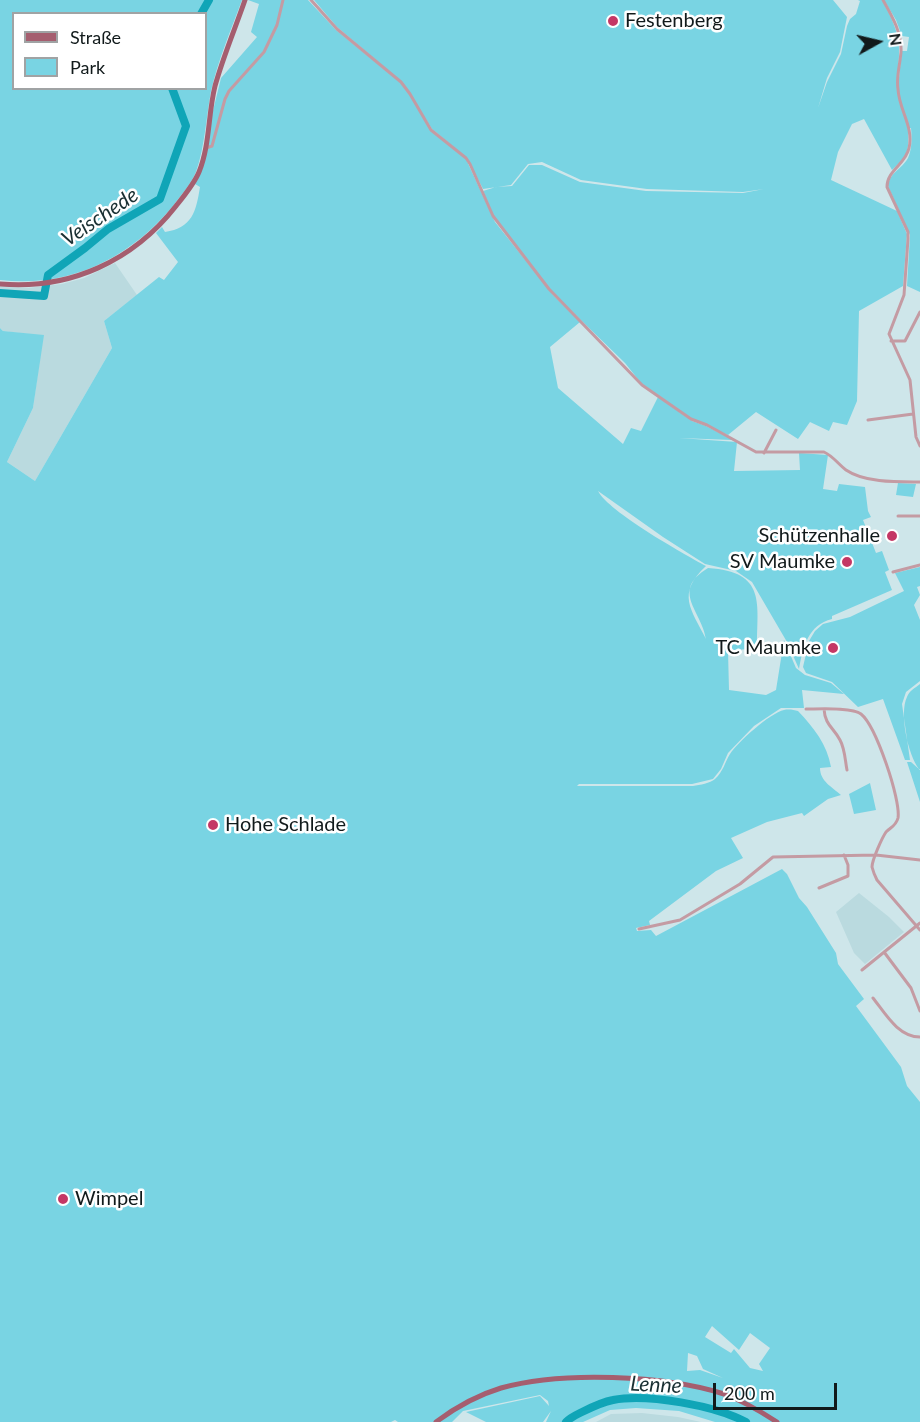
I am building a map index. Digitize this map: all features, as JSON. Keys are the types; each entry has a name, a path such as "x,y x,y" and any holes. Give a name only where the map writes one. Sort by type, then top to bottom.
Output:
{"main road":[{"path":"0,284 52,283 100,268 148,237 171,213 199,172 215,85 245,0"},
{"path":"436,1422 473,1399 502,1388 543,1380 591,1378 666,1381 708,1389 744,1403 777,1422"}],"street":[{"path":"205,148 212,146 229,91 264,52 273,37 283,0"},
{"path":"311,0 337,29 401,82 410,93 431,130 466,158 493,216 554,296 642,385 691,419 748,448 764,453 824,452 847,471 868,478 920,482"},
{"path":"883,0 895,23 900,40 898,89 910,133 910,146 906,158 891,173 887,181 887,187 908,236 905,292 890,329 891,341 908,374 916,437 920,446"},
{"path":"891,341 905,341 920,312"},
{"path":"868,420 913,414"},
{"path":"764,453 776,430"},
{"path":"898,516 920,516"},
{"path":"893,572 920,565"},
{"path":"806,709 850,710 861,714 879,743 898,817 896,824 886,833 872,865 877,880 918,924 920,930"},
{"path":"824,709 825,720 844,749 848,770"},
{"path":"819,888 848,876 848,865 844,855"},
{"path":"639,929 680,920 740,884 773,857 876,855 920,860"},
{"path":"862,970 918,924"},
{"path":"884,952 911,988 920,1011"},
{"path":"873,998 900,1030 911,1036 920,1036"}],"shaded area":[{"path":"115,263 137,295 104,321 112,348 35,481 7,462 33,408 43,336 3,331 0,328 0,287 28,288 62,284 84,278"},
{"path":"859,893 904,932 865,964 854,953 836,912"},
{"path":"642,1413 701,1422 596,1422 611,1414"}],"green space":[{"path":"0,0 242,0 214,79 196,172 173,206 137,241 96,266 50,279 0,280"},
{"path":"248,0 308,0 336,30 401,83 410,94 430,130 466,159 495,222 554,296 580,322 550,347 558,388 623,444 631,428 641,431 658,397 692,421 733,440 679,438 737,442 734,471 800,470 799,453 828,455 823,489 837,491 839,484 865,487 871,517 863,520 876,553 882,551 889,570 885,572 892,590 832,616 832,619 817,626 805,645 799,669 787,642 752,582 736,571 705,564 598,491 616,510 631,521 706,566 693,582 708,568 741,576 749,583 755,593 757,604 757,648 728,651 729,690 766,695 776,690 784,640 796,668 805,675 831,683 844,694 802,690 804,708 781,708 754,726 728,753 721,769 713,779 692,784 579,784 577,786 693,786 708,783 718,776 730,754 747,736 771,716 784,710 798,711 823,744 831,767 820,768 822,777 841,795 828,799 804,816 802,813 767,822 731,838 743,858 716,871 649,921 650,925 636,928 637,931 651,930 656,936 782,869 836,953 838,964 864,999 856,1006 901,1067 907,1086 920,1102 920,1422 715,1422 679,1411 636,1408 610,1410 583,1422 546,1422 551,1411 543,1422 486,1422 466,1412 540,1396 549,1406 548,1401 540,1395 463,1411 452,1422 398,1422 395,1420 391,1422 0,1422 0,328 3,331 44,335 33,408 7,462 35,481 112,348 104,321 159,277 164,280 178,262 156,233 162,227 165,232 181,227 187,223 194,211 200,187 195,184 221,78 257,37 251,32 259,4","holes":["691,587 691,602 706,639 691,610 689,602 689,593","712,1326 739,1350 750,1333 770,1348 759,1364 763,1371 750,1368 734,1349 731,1353 705,1337","688,1353 697,1356 703,1369 723,1378 700,1370 687,1371"]},
{"path":"314,0 833,0 847,17 840,52 827,78 818,108 827,82 841,54 847,26 856,14 860,1 858,0 882,0 894,25 899,46 897,84 900,103 902,51 907,51 909,37 902,36 884,0 920,0 920,292 907,286 910,235 888,186 893,174 908,158 911,128 908,128 907,152 892,170 864,119 852,124 838,152 831,180 897,211 907,234 903,286 859,311 857,401 847,425 833,422 829,431 810,422 798,439 756,412 728,435 692,419 641,383 625,363 555,295 496,221 483,191 495,187 483,189 467,158 432,129 402,82 337,27","holes":["542,162 581,180 647,189 743,192 764,189 743,193 646,191 580,182 542,165 529,165 512,186 498,187 511,185 528,164"]},
{"path":"898,483 916,484 913,497 896,495"},
{"path":"920,567 920,586 917,587 920,595 914,605 920,620 920,681 906,692 902,704 910,760 905,760 883,699 858,707 832,682 806,673 803,667 809,641 823,624 850,617 904,591 895,573"},
{"path":"920,684 919,769 908,744 904,713 908,695"},
{"path":"907,762 911,762 920,770 920,802"},
{"path":"870,783 876,810 854,814 849,794"}],"waterway":[{"name":"Veischede","path":"202,12 209,0"},
{"name":"Veischede","path":"0,293 44,296 48,275 108,229 160,199 186,126 173,90"},
{"name":"Lenne","path":"566,1422 605,1402 627,1398 681,1402 717,1411 746,1422"}],"place":[{"name":"Festenberg","path":"613,21"},
{"name":"Schützenhalle","path":"892,536"},
{"name":"SV Maumke","path":"847,562"},
{"name":"TC Maumke","path":"833,648"},
{"name":"Hohe Schlade","path":"213,825"},
{"name":"Wimpel","path":"63,1199"}]}
